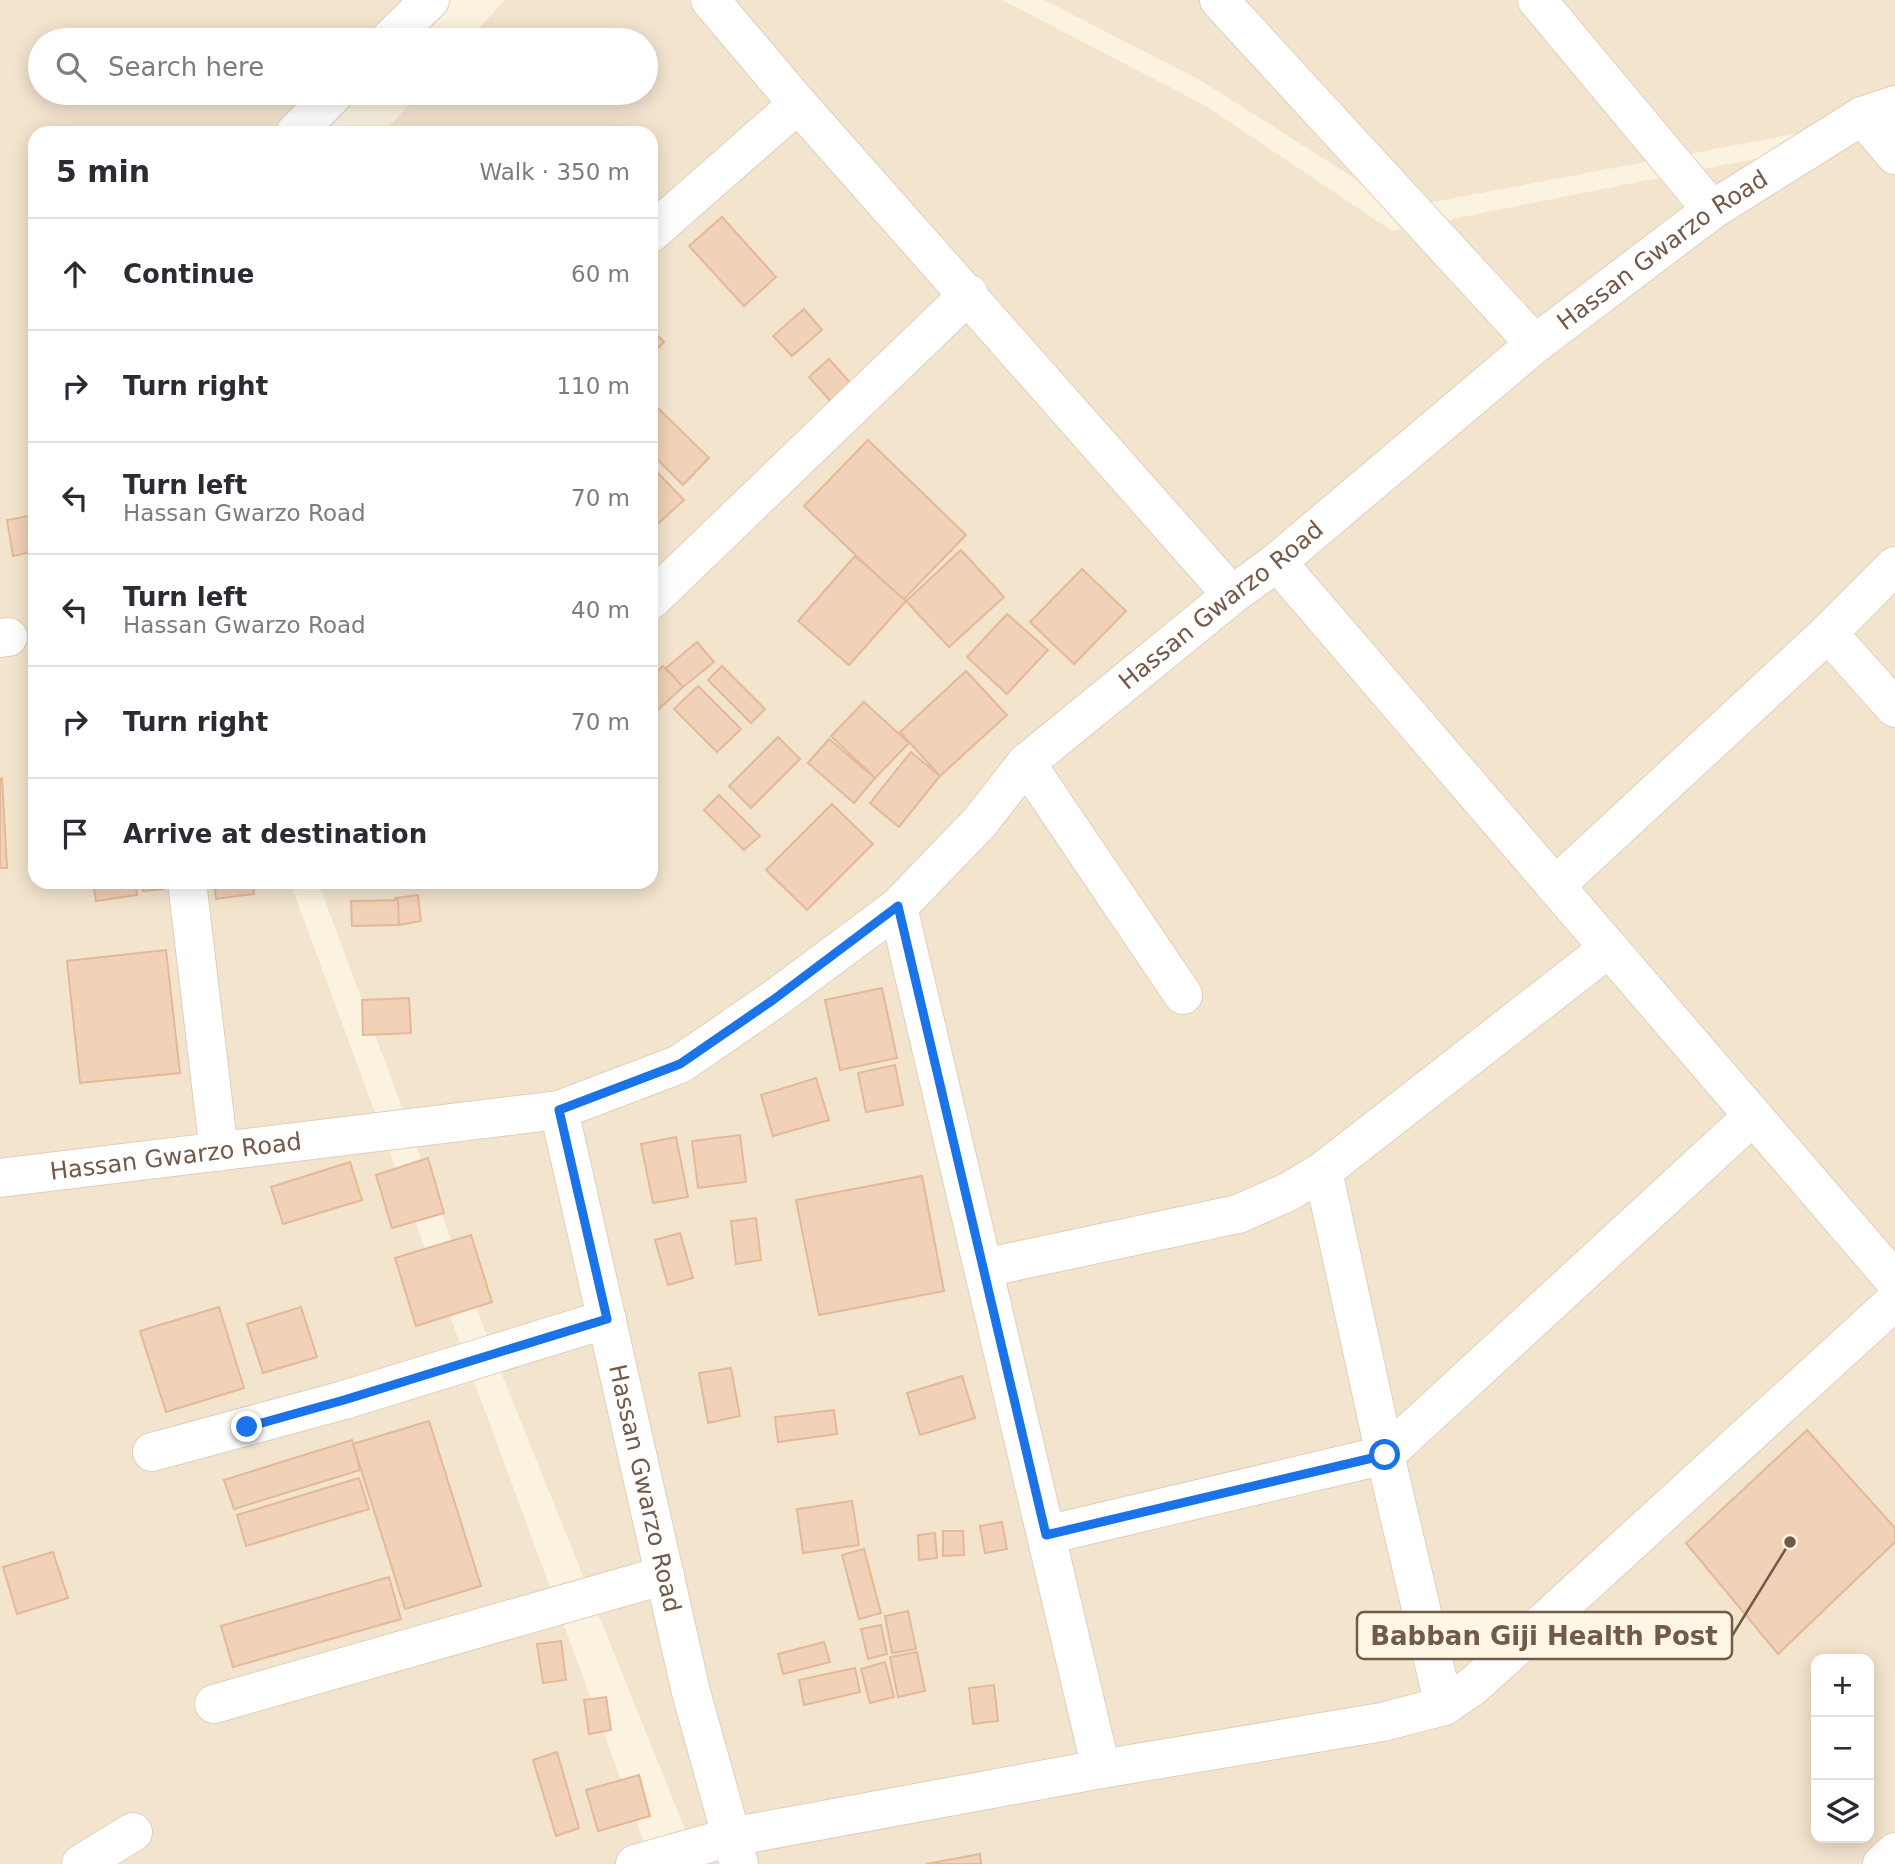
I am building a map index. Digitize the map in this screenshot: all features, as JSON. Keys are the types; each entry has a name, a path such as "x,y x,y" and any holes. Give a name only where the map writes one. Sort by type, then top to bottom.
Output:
{"street":[{"path":"401,28 430,0"},
{"path":"710,0 798,104 1233,595"},
{"path":"1219,0 1535,344"},
{"path":"1538,0 1712,209"},
{"path":"658,227 798,104"},
{"path":"302,126 323,105"},
{"path":"1879,110 1895,155"},
{"name":"Hassan Gwarzo Road","path":"0,1178 559,1110 680,1064 773,1000 898,906 979,823 1026,763 1277,562 1535,344 1712,209 1879,110"},
{"path":"658,593 969,294"},
{"path":"1277,562 1895,1281"},
{"path":"1555,886 1828,633 1895,566"},
{"path":"1828,633 1895,708"},
{"path":"1026,763 1183,995"},
{"path":"188,889 219,1152"},
{"path":"898,906 1101,1769"},
{"path":"984,1268 1238,1214 1288,1192 1323,1171 1609,948"},
{"name":"Hassan Gwarzo Road","path":"559,1110 691,1692 735,1851"},
{"path":"1046,1535 1385,1455 1754,1116"},
{"path":"1323,1171 1385,1455 1444,1706"},
{"path":"635,1864 735,1851 1101,1769 1382,1722 1444,1706 1473,1686 1502,1660 1895,1301"},
{"path":"152,1452 344,1400 607,1319"},
{"path":"214,1704 665,1575"},
{"path":"81,1864 133,1832"},
{"path":"1882,1864 1895,1852"}],"shaded area":[{"path":"0,0 436,0 410,28 28,28 28,105 339,105 319,126 28,126 28,889 293,889 652,1864 0,1864"},
{"path":"505,0 1002,0 1206,106 1392,231 1895,131 1895,1864 699,1864 496,1360 321,889 658,889 658,126 389,126 409,105 658,105 658,28 479,28"},
{"path":"1044,0 1895,0 1895,115 1401,208 1200,80"}],"building":[{"path":"722,217 776,277 744,306 689,246"},
{"path":"804,309 822,330 792,356 773,336"},
{"path":"658,336 664,342 658,348"},
{"path":"829,359 853,386 833,404 809,377"},
{"path":"658,410 709,458 683,485 658,460"},
{"path":"868,440 966,535 903,600 804,506"},
{"path":"658,473 684,500 658,524"},
{"path":"28,516 28,553 13,556 7,520"},
{"path":"961,550 1004,597 949,647 906,601"},
{"path":"855,556 906,601 849,665 798,621"},
{"path":"1082,569 1126,611 1074,664 1030,622"},
{"path":"1007,614 1048,650 1007,694 967,657"},
{"path":"697,642 714,662 683,687 666,668"},
{"path":"663,666 683,687 658,710 658,671"},
{"path":"722,666 765,709 751,723 708,680"},
{"path":"966,671 1007,715 940,776 900,732"},
{"path":"698,686 741,729 717,752 674,709"},
{"path":"864,702 909,743 875,778 831,736"},
{"path":"778,737 800,759 751,808 729,786"},
{"path":"829,739 875,778 854,803 808,763"},
{"path":"911,752 940,776 899,827 870,803"},
{"path":"2,778 7,868 0,868"},
{"path":"719,795 760,836 744,850 704,810"},
{"path":"832,804 873,844 807,910 766,870"},
{"path":"94,889 136,889 137,895 96,901"},
{"path":"215,889 254,889 254,894 216,899"},
{"path":"418,895 421,921 399,925 395,898"},
{"path":"398,900 399,925 352,926 351,901"},
{"path":"166,950 180,1073 80,1083 67,961"},
{"path":"882,988 897,1058 840,1070 825,1000"},
{"path":"409,998 411,1033 363,1035 362,1000"},
{"path":"895,1065 903,1105 866,1112 858,1073"},
{"path":"816,1078 829,1120 773,1136 761,1095"},
{"path":"740,1135 746,1182 698,1188 692,1141"},
{"path":"676,1137 688,1197 653,1203 641,1144"},
{"path":"428,1158 444,1213 392,1228 376,1175"},
{"path":"350,1162 362,1200 283,1224 271,1187"},
{"path":"922,1176 944,1291 819,1315 796,1200"},
{"path":"756,1218 761,1260 736,1264 731,1221"},
{"path":"680,1233 693,1278 668,1285 655,1240"},
{"path":"471,1235 492,1302 416,1326 395,1258"},
{"path":"219,1307 244,1388 166,1412 140,1331"},
{"path":"301,1307 317,1357 263,1373 247,1324"},
{"path":"731,1368 740,1416 708,1423 699,1373"},
{"path":"962,1376 975,1418 920,1435 907,1393"},
{"path":"834,1410 837,1434 778,1442 775,1417"},
{"path":"429,1421 481,1586 405,1609 353,1444"},
{"path":"1807,1430 1895,1528 1895,1542 1778,1654 1686,1543"},
{"path":"352,1440 360,1470 234,1509 224,1480"},
{"path":"359,1478 369,1509 246,1546 237,1515"},
{"path":"852,1501 859,1545 803,1553 797,1509"},
{"path":"1002,1522 1007,1549 985,1553 980,1526"},
{"path":"943,1531 963,1531 964,1555 943,1556"},
{"path":"935,1533 937,1558 919,1560 918,1535"},
{"path":"864,1549 881,1613 859,1619 842,1555"},
{"path":"53,1552 68,1598 17,1614 3,1567"},
{"path":"389,1577 401,1619 233,1667 221,1626"},
{"path":"908,1611 916,1649 892,1653 885,1616"},
{"path":"881,1625 887,1654 868,1659 861,1629"},
{"path":"561,1641 566,1680 543,1683 537,1644"},
{"path":"824,1642 830,1662 783,1674 778,1654"},
{"path":"917,1652 925,1691 898,1697 890,1657"},
{"path":"885,1662 894,1697 870,1703 861,1669"},
{"path":"855,1668 860,1692 804,1705 799,1680"},
{"path":"994,1685 998,1721 973,1724 969,1688"},
{"path":"606,1697 611,1730 589,1734 584,1700"},
{"path":"557,1752 579,1828 556,1836 533,1760"},
{"path":"639,1775 650,1816 598,1831 586,1790"},
{"path":"980,1854 981,1864 926,1864"}],"place":[{"name":"Babban Giji Health Post","path":"1790,1542"}],"route":[{"path":"247,1427 607,1319 559,1110 680,1064 773,1000 898,906 1046,1535 1385,1455"}]}
